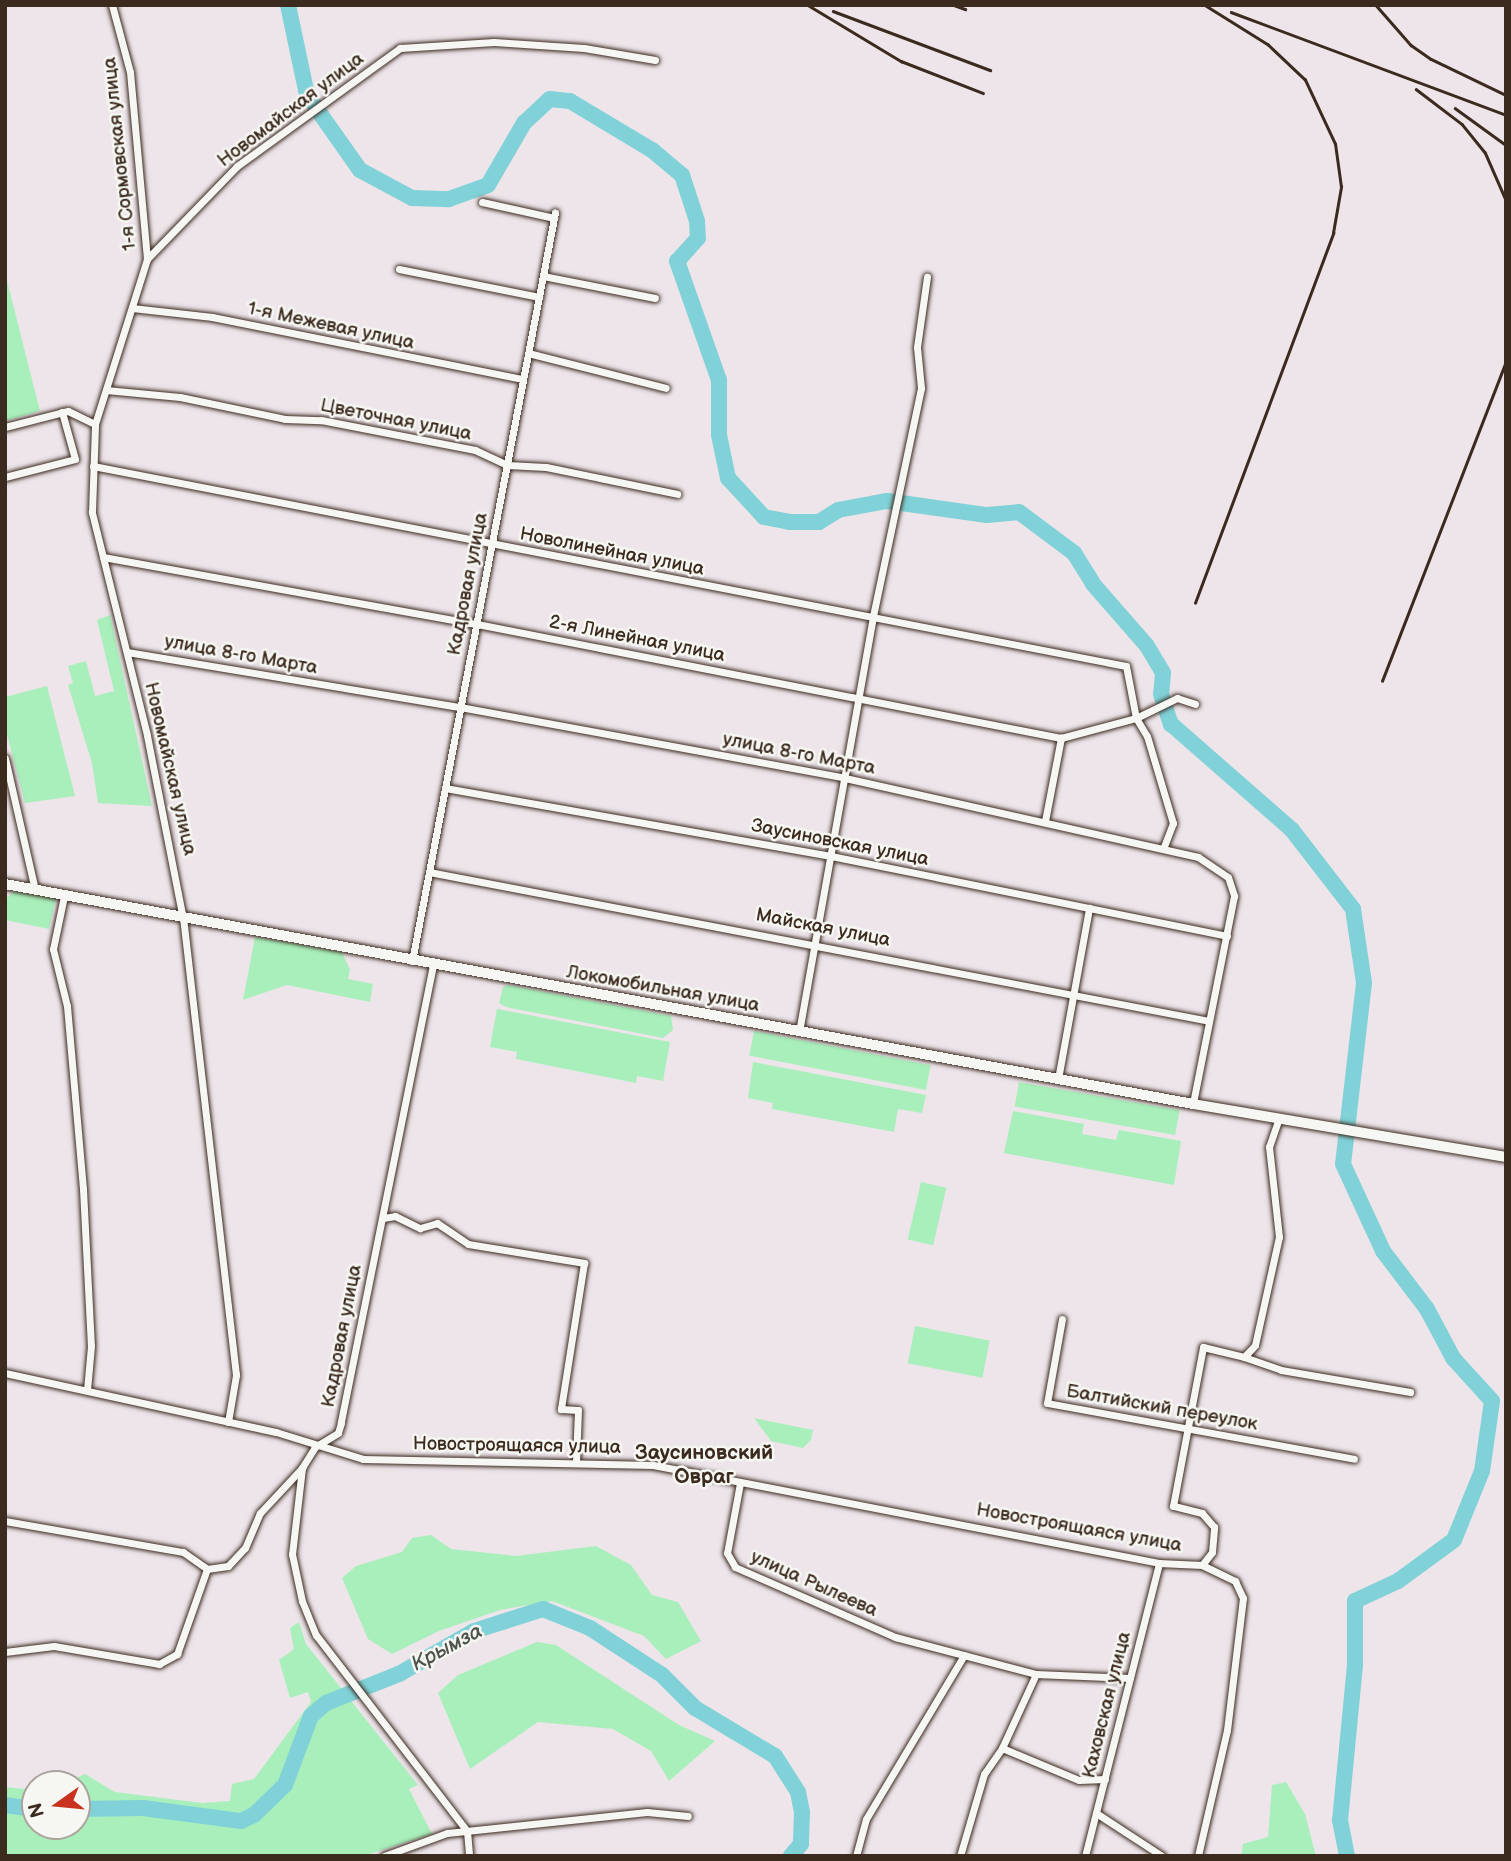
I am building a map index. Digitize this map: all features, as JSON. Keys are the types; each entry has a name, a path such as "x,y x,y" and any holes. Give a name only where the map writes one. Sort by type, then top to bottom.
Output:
{"main road":[{"name":"Локомобильная улица","path":"5,884 1058,1080 1506,1157"}],"street":[{"name":"1-я Сормовская улица","path":"112,5 130,72 147,259"},
{"name":"Новомайская улица","path":"228,1422 236,1376 183,919 174,858 92,512 95,424 147,259 237,166 400,48 494,42 584,48 655,60"},
{"name":"Кадровая улица","path":"412,961 554,215 482,202"},
{"path":"399,269 539,297"},
{"path":"543,276 655,298"},
{"path":"799,1032 873,616 921,388 917,346 927,277"},
{"name":"1-я Межевая улица","path":"132,308 212,317 523,379"},
{"path":"528,353 666,388"},
{"name":"Цветочная улица","path":"106,390 180,397 285,419 321,421 475,450 507,465 546,467 677,494"},
{"path":"5,427 68,411 95,424"},
{"path":"5,477 75,459 62,412"},
{"name":"Новолинейная улица","path":"93,466 1126,666 1136,718"},
{"name":"2-я Линейная улица","path":"103,557 477,624 1061,738 1136,718 1177,698 1195,704"},
{"name":"улица 8-го Марта","path":"127,652 460,707 845,778 1164,846 1198,857 1228,877 1234,896 1193,1104"},
{"path":"1136,718 1147,736 1173,823 1164,846"},
{"path":"1045,821 1061,738"},
{"path":"5,758 8,782 35,890"},
{"name":"Заусиновская улица","path":"445,788 831,856 1227,936"},
{"name":"Майская улица","path":"429,872 815,942 1209,1021"},
{"path":"64,896 53,948 67,1006 83,1189 92,1346 87,1390"},
{"path":"1058,1080 1089,908"},
{"name":"Кадровая улица","path":"433,965 341,1423 338,1433 314,1447 302,1468 292,1554 302,1601 316,1635 347,1681 424,1769 467,1831"},
{"path":"1244,1357 1255,1345 1279,1237 1269,1147 1279,1118"},
{"path":"383,1218 396,1216 420,1228 437,1223 467,1244 584,1263 561,1409 578,1410 576,1462"},
{"name":"Балтийский переулок","path":"1062,1318 1047,1403 1354,1459"},
{"path":"1202,1565 1212,1552 1214,1527 1202,1513 1173,1506 1203,1347 1281,1370 1410,1392"},
{"name":"Новостроящаяся улица","path":"5,1373 228,1422 363,1459 653,1465 1159,1563 1202,1565 1235,1581 1243,1598 1227,1730 1198,1856"},
{"path":"5,1521 183,1552 207,1569 228,1566 236,1557 260,1513 302,1468"},
{"name":"улица Рылеева","path":"740,1483 727,1553 735,1567 895,1637 1036,1674 1130,1678"},
{"name":"Каховская улица","path":"1085,1856 1159,1563"},
{"path":"5,1652 54,1646 159,1664 177,1654 207,1569"},
{"path":"856,1856 866,1819 964,1655"},
{"path":"960,1856 984,1774 1002,1748 1036,1674"},
{"path":"1002,1748 1079,1780 1105,1779"},
{"path":"384,1856 447,1833 667,1810 688,1816"},
{"path":"1096,1814 1162,1856"},
{"path":"467,1831 469,1856"}],"green space":[{"path":"5,273 40,411 5,421"},
{"path":"110,615 152,806 98,803 92,763 68,685 73,683 68,666 86,661 95,696 114,691 97,620"},
{"path":"47,686 75,796 25,803 5,727 5,697"},
{"path":"15,891 56,898 49,929 5,920 5,899"},
{"path":"255,937 342,952 350,970 348,979 373,984 370,1002 287,985 243,1000"},
{"path":"508,985 671,1016 673,1030 663,1038 506,1007 499,1003 503,987"},
{"path":"497,1009 670,1042 663,1081 637,1076 636,1083 516,1059 517,1052 490,1047"},
{"path":"754,1031 931,1065 926,1090 749,1056"},
{"path":"753,1062 926,1095 922,1113 898,1109 894,1132 772,1109 773,1103 748,1098"},
{"path":"1019,1082 1180,1110 1175,1135 1015,1107"},
{"path":"1013,1111 1084,1124 1082,1134 1116,1140 1119,1130 1181,1141 1174,1185 1004,1153"},
{"path":"921,1182 946,1188 933,1245 908,1239"},
{"path":"915,1326 990,1341 982,1378 908,1363"},
{"path":"754,1418 813,1430 811,1440 803,1448 771,1441"},
{"path":"431,1535 451,1549 516,1556 596,1546 631,1565 652,1595 678,1602 701,1641 666,1659 644,1636 552,1601 500,1610 439,1631 392,1654 368,1639 342,1578 356,1566 402,1552 412,1538"},
{"path":"299,1622 306,1644 418,1785 409,1789 432,1834 363,1856 5,1856 5,1787 21,1789 21,1840 91,1840 91,1778 115,1792 202,1803 230,1801 232,1784 254,1779 311,1702 308,1692 290,1698 279,1660 294,1649 290,1628"},
{"path":"537,1642 556,1645 679,1725 715,1741 669,1781 651,1751 613,1729 538,1722 470,1769 438,1693 458,1675"},
{"path":"1286,1782 1305,1814 1316,1856 1241,1856 1243,1844 1268,1837 1272,1785"}],"waterway":[{"path":"288,5 307,95 360,170 412,198 449,199 488,185 524,123 550,99 570,101 652,150 682,175 697,221 698,238 677,261 719,380 719,435 728,478 764,517 790,522 819,522 838,510 887,501 987,515 1019,512 1074,553 1093,584 1147,646 1163,673 1161,694 1171,724 1292,830 1353,909 1364,983 1343,1164 1383,1251 1427,1309 1453,1358 1492,1401 1482,1471 1454,1540 1398,1581 1355,1601 1355,1665 1340,1820 1347,1856"},
{"name":"Крымза","path":"91,1809 143,1808 241,1821 254,1815 285,1785 311,1716 326,1703 399,1674 474,1631 543,1609 590,1628 662,1675 695,1708 775,1756 798,1792 802,1812 801,1844 791,1856"},
{"name":"Крымза","path":"5,1805 21,1807"}],"railway":[{"path":"808,5 901,61 983,93"},
{"path":"954,5 965,9"},
{"path":"1195,603 1333,233 1341,187 1335,144 1305,80 1268,45 1204,5"},
{"path":"1376,5 1411,45 1431,59 1506,95"},
{"path":"833,11 990,70"},
{"path":"1231,12 1506,115"},
{"path":"1416,89 1462,124 1485,152 1506,200"},
{"path":"1455,108 1506,145"},
{"path":"1382,681 1506,361"}],"district":[{"name":"Заусиновский Овраг","path":"704,1465"}]}
